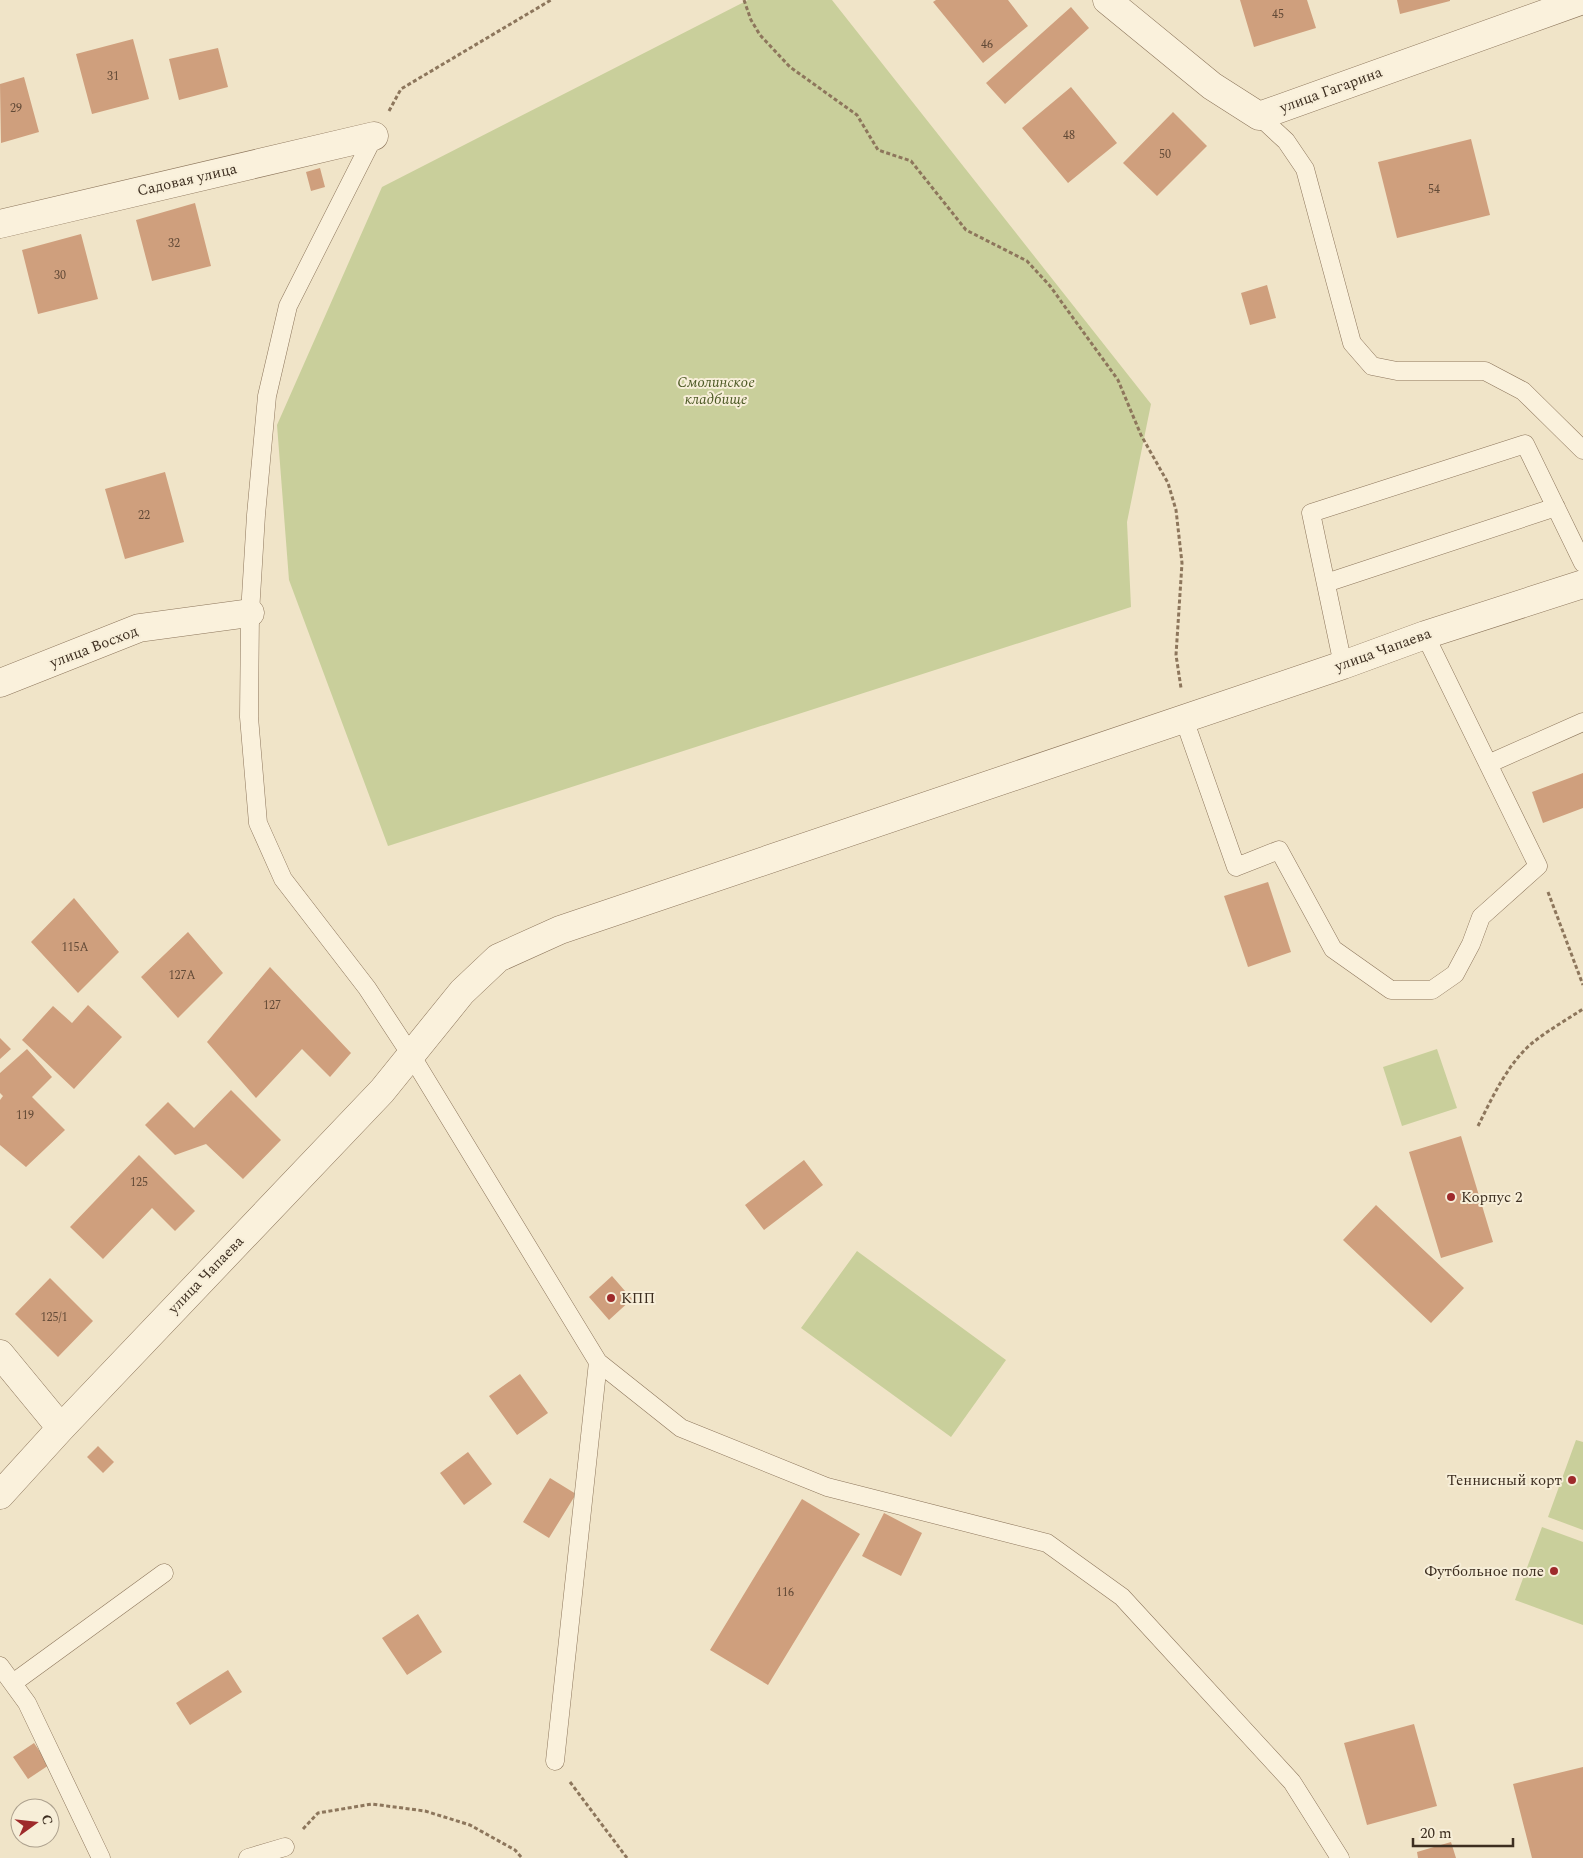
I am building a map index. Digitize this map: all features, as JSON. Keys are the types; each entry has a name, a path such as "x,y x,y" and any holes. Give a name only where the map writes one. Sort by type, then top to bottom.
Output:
{"street":[{"path":"1107,0 1212,86 1259,116"},
{"name":"улица Гагарина","path":"1259,116 1583,0"},
{"name":"Садовая улица","path":"0,224 374,136"},
{"name":"улица Чапаева","path":"0,1494 60,1428 382,1091 462,992 498,958 560,930 1343,665 1425,635 1583,584"},
{"name":"улица Восход","path":"0,683 139,628 250,613"},
{"path":"0,1354 60,1428"}],"lane":[{"path":"1259,116 1286,141 1305,168 1352,343 1372,366 1397,371 1485,371 1524,391 1583,450"},
{"path":"374,136 288,306 268,396 256,515 250,613 248,717 258,823 283,879 367,988 411,1055 598,1362 681,1428 828,1487 1047,1543 1122,1598 1292,1782 1340,1858"},
{"path":"1343,665 1311,513 1525,444 1583,563"},
{"path":"1326,583 1556,507"},
{"path":"1184,719 1236,867 1279,850 1333,949 1391,990 1432,990 1455,974 1471,944 1481,917 1538,866 1425,635"},
{"path":"1488,764 1583,722"},
{"path":"555,1761 598,1362"},
{"path":"13,1683 164,1572"},
{"path":"0,1666 27,1703 101,1858"},
{"path":"248,1858 285,1847"}],"path":[{"path":"374,136 401,89 551,0"},
{"path":"744,0 751,20 760,35 790,67 857,115 878,150 911,161 966,230 1027,261 1050,286 1118,380 1141,435 1168,483 1176,510 1182,563 1176,655 1184,719"},
{"path":"1538,866 1583,985"},
{"path":"1478,1126 1493,1097 1515,1062 1531,1044 1583,1009"},
{"path":"555,1761 628,1858"},
{"path":"285,1847 318,1813 372,1804 425,1811 470,1825 515,1850 522,1858"}],"green space":[{"name":"Смолинское кладбище","path":"748,0 832,0 1151,404 1127,522 1131,607 388,846 289,580 277,425 382,187"},
{"path":"1437,1049 1457,1108 1402,1126 1383,1067"},
{"path":"857,1251 1006,1360 951,1437 801,1328"},
{"name":"Теннисный корт","path":"1576,1440 1583,1442 1583,1530 1548,1517"},
{"name":"Футбольное поле","path":"1542,1527 1583,1542 1583,1625 1515,1600"}],"building":[{"path":"936,0 1008,0 1028,26 983,63 933,2"},
{"path":"1240,0 1307,0 1316,28 1254,47"},
{"path":"1397,0 1450,0 1450,1 1400,14"},
{"path":"1071,7 1089,28 1005,104 986,83"},
{"path":"133,39 149,99 92,114 76,54"},
{"path":"218,48 228,87 179,100 169,59"},
{"path":"24,77 39,132 1,143 0,84"},
{"path":"1071,87 1117,143 1068,183 1022,128"},
{"path":"1173,112 1207,146 1157,196 1123,163"},
{"path":"1471,139 1490,215 1397,238 1378,162"},
{"path":"320,168 325,187 311,191 306,172"},
{"path":"195,203 211,266 152,281 136,220"},
{"path":"81,234 98,299 38,314 22,250"},
{"path":"1267,285 1276,318 1250,325 1241,293"},
{"path":"165,472 184,542 125,559 105,489"},
{"path":"1583,773 1583,808 1543,823 1532,792"},
{"path":"1268,882 1291,952 1248,967 1224,896"},
{"path":"74,898 119,952 78,993 31,942"},
{"path":"188,932 223,973 178,1018 141,977"},
{"path":"270,967 351,1053 330,1077 302,1049 256,1098 207,1042"},
{"path":"88,1005 122,1037 74,1089 22,1040 53,1006 72,1023"},
{"path":"0,1038 11,1049 0,1059"},
{"path":"27,1049 52,1077 32,1097 65,1130 26,1167 0,1145 0,1100 3,1096 0,1093 0,1073"},
{"path":"231,1090 281,1140 243,1179 206,1144 175,1155 145,1125 168,1102 194,1128"},
{"name":"Корпус 2","path":"1461,1136 1493,1242 1441,1258 1409,1152"},
{"path":"139,1155 195,1211 175,1231 152,1208 103,1259 70,1227"},
{"path":"804,1160 823,1185 764,1230 745,1205"},
{"path":"1376,1205 1464,1288 1431,1323 1343,1240"},
{"name":"КПП","path":"612,1276 632,1299 609,1320 589,1297"},
{"path":"50,1278 93,1321 58,1357 15,1314"},
{"path":"520,1374 548,1413 517,1435 489,1396"},
{"path":"98,1446 114,1462 103,1473 87,1457"},
{"path":"468,1452 492,1484 464,1505 440,1473"},
{"path":"550,1478 576,1494 549,1538 523,1522"},
{"path":"802,1499 860,1534 768,1685 710,1650"},
{"path":"884,1513 922,1533 901,1576 862,1556"},
{"path":"418,1614 442,1652 407,1675 382,1638"},
{"path":"228,1670 242,1692 190,1725 176,1703"},
{"path":"1414,1724 1437,1806 1367,1825 1344,1743"},
{"path":"34,1743 49,1765 28,1779 13,1757"},
{"path":"1583,1767 1583,1858 1532,1858 1513,1784"},
{"path":"1451,1842 1456,1858 1418,1858 1417,1852"}],"place":[{"name":"Корпус 2","path":"1451,1197"},
{"name":"КПП","path":"611,1298"},
{"name":"Теннисный корт","path":"1572,1480"},
{"name":"Футбольное поле","path":"1554,1571"}]}
